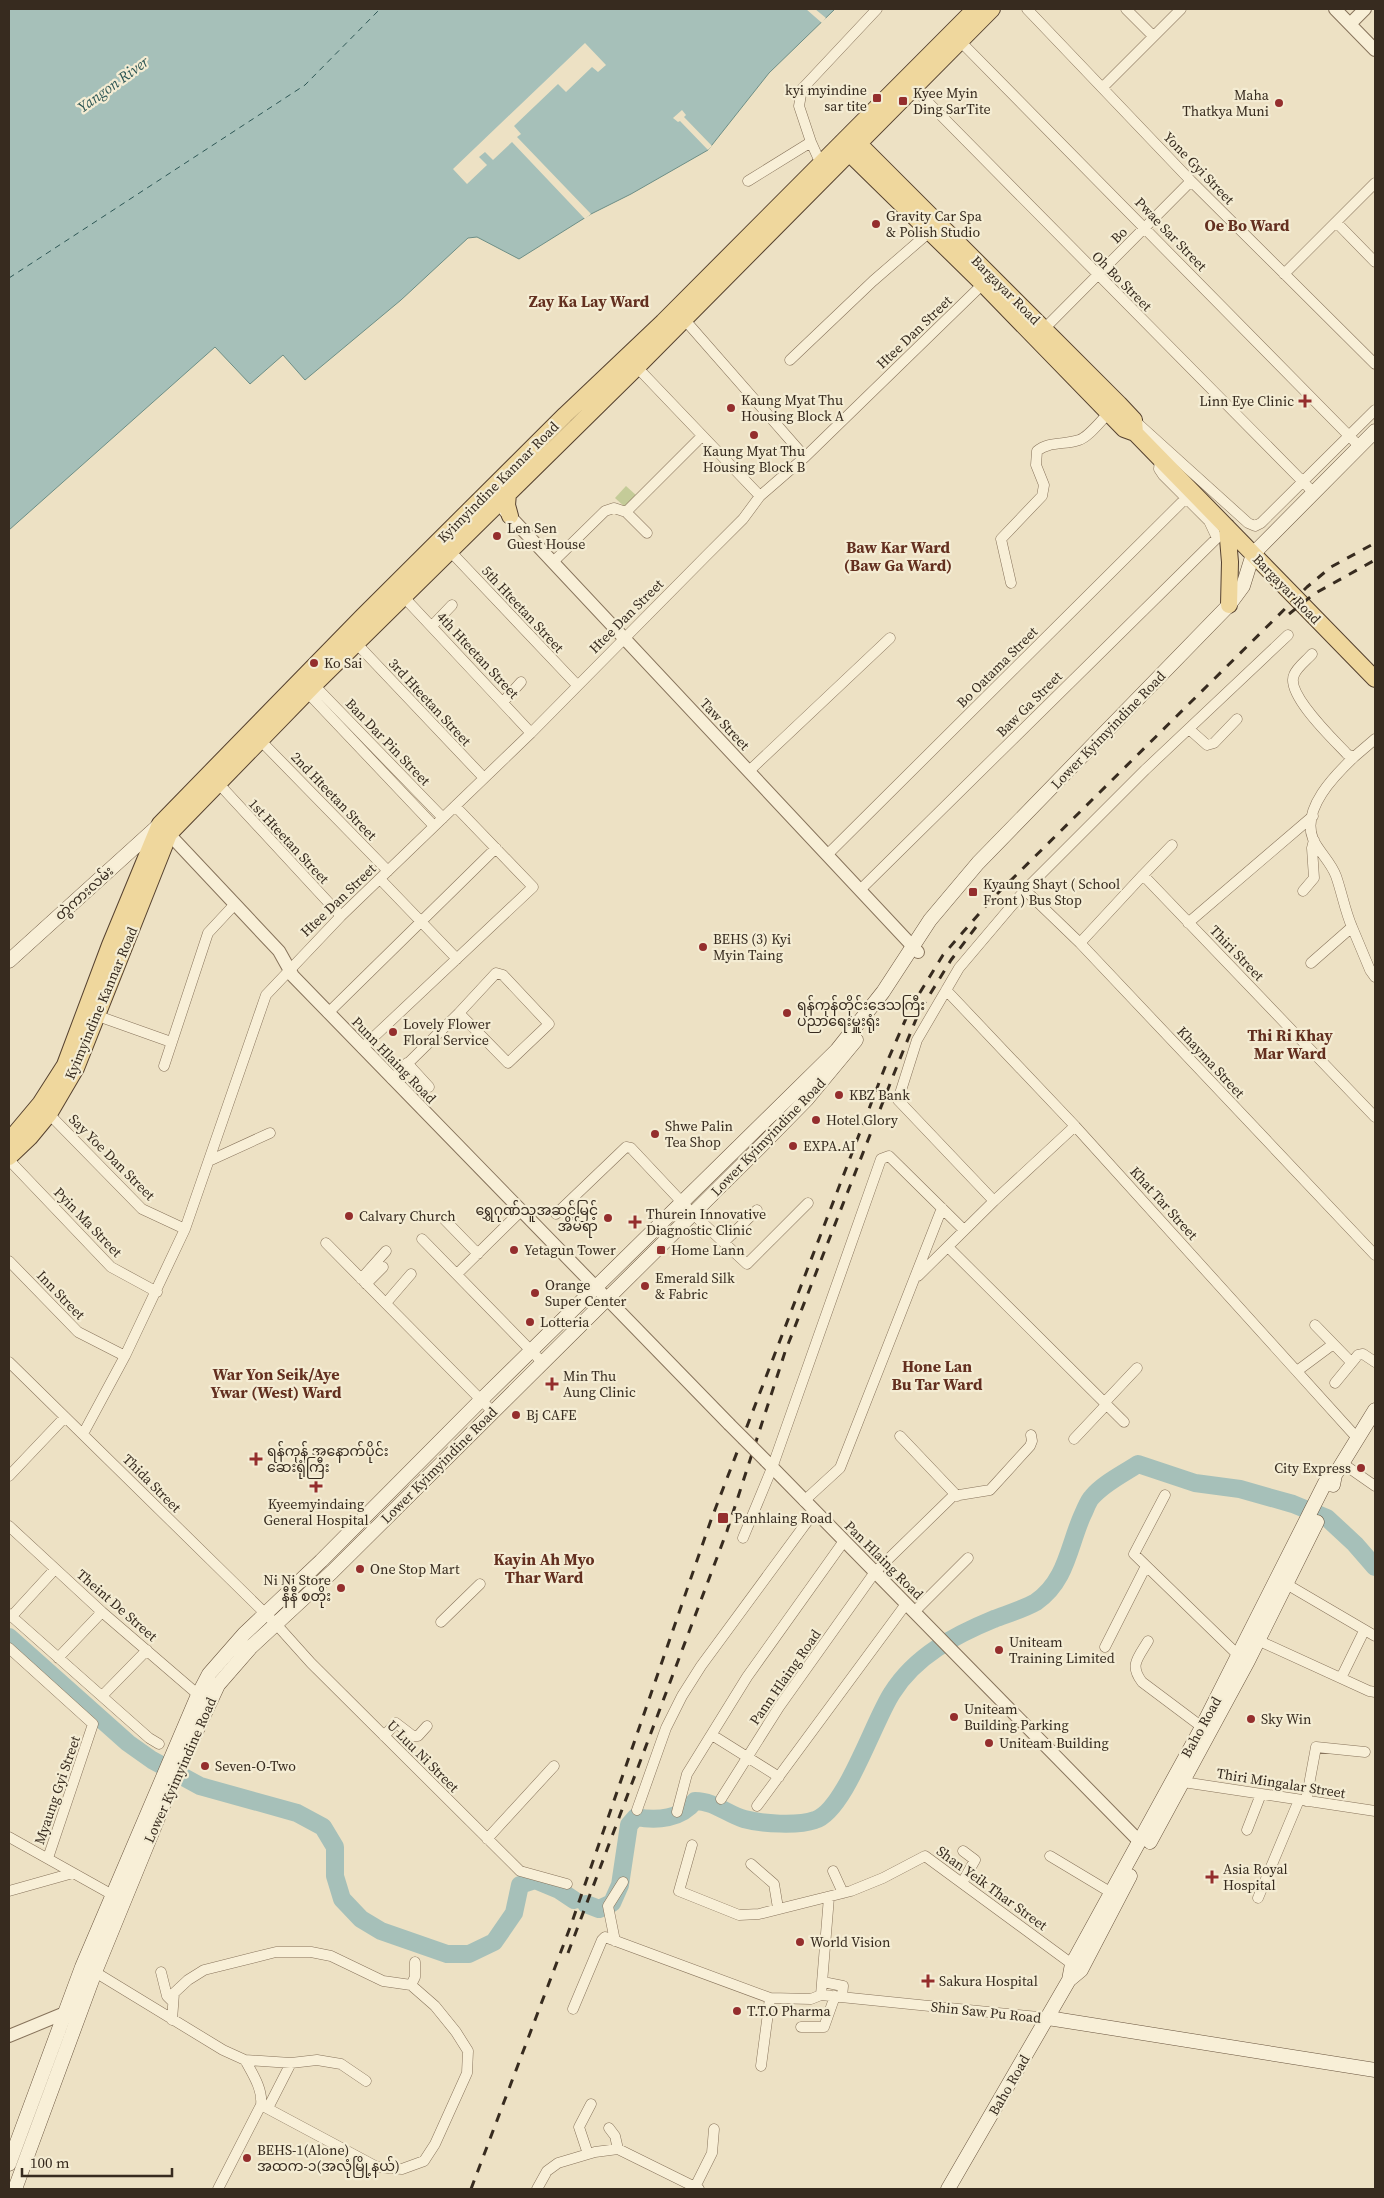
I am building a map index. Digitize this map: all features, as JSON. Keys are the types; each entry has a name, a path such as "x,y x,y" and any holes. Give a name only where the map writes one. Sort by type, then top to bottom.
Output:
{"main road":[{"name":"Kyimyindine Kannar Road","path":"9,1159 49,1114 76,1068 98,1016 165,829 218,783 357,644 399,591 450,551 539,453 828,164 855,146 913,87 956,37 975,9"},
{"name":"Kyimyindine Kannar Road","path":"855,146 956,37 992,9"},
{"path":"828,164 850,161 855,146"},
{"name":"Bargayar Road","path":"855,146 934,228 1135,427 1222,533 1253,554 1373,672"},
{"name":"Kyimyindine Kannar Road","path":"668,326 684,319 721,273"},
{"name":"Bargayar Road","path":"1040,333 1124,429 1135,427"},
{"path":"1253,554 1375,431"},
{"name":"Kyimyindine Kannar Road","path":"9,1141 50,1092 66,1065 110,945 165,829 266,713 496,500"},
{"path":"496,500 497,511 510,516"},
{"path":"1222,533 1230,562 1229,605"},
{"name":"Lower Kyimyindine Road","path":"9,2164 66,2012 119,1899 203,1699 209,1674 265,1613 321,1561 531,1350 749,1136 791,1105 844,1057 891,995 915,949 950,898 978,863 1229,605 1243,586 1253,554"},
{"name":"တွဲကားလမ်း","path":"9,961 165,829"},
{"name":"Lower Kyimyindine Road","path":"203,1699 276,1624 332,1572 492,1411 607,1300 759,1148 791,1105"},
{"path":"749,1136 759,1148"},
{"name":"Baho Road","path":"948,2189 1183,1782 1324,1495 1375,1410"},
{"path":"414,1467 426,1477"},
{"path":"370,1510 382,1521"},
{"name":"Baho Road","path":"1077,1967 1110,1892 1140,1842 1202,1727 1238,1655 1253,1638 1288,1585 1311,1524"},
{"name":"Lower Kyimyindine Road","path":"15,2189 96,1972 119,1899"},
{"name":"Shin Saw Pu Road","path":"1048,2018 1375,2070"}],"street":[{"path":"828,164 810,142 800,106 802,89 878,9"},
{"name":"Yone Gyi Street","path":"1027,9 1191,181 1375,364"},
{"path":"1126,9 1154,36"},
{"path":"1103,87 1181,9"},
{"path":"1335,9 1375,50"},
{"path":"1350,24 1365,9"},
{"name":"Pwae Sar Street","path":"956,37 1146,228 1360,448"},
{"name":"Oh Bo Street","path":"913,87 1097,275 1314,492"},
{"path":"748,182 810,142"},
{"name":"Bo","path":"1040,333 1191,181"},
{"path":"1284,274 1375,183"},
{"path":"1336,222 1375,262"},
{"path":"790,360 872,281 934,228"},
{"name":"Htee Dan Street","path":"83,1434 125,1356 185,1230 211,1160 266,995 289,968 340,916 530,733 743,519 760,496 806,457 987,280"},
{"path":"684,319 806,457"},
{"path":"631,362 760,496"},
{"path":"1135,427 1251,525 1261,523 1375,410"},
{"path":"1011,583 1001,539 1042,496 1044,485 1036,465 1037,451 1042,447 1062,442 1081,440 1109,413"},
{"path":"626,512 702,436"},
{"path":"1160,459 1159,470 1163,475 1222,533"},
{"name":"Bo Oatama Street","path":"827,855 1186,498"},
{"path":"554,561 605,512 614,508 626,512 647,533"},
{"name":"Taw Street","path":"510,516 915,949"},
{"name":"Baw Ga Street","path":"860,890 1222,533"},
{"name":"5th Hteetan Street","path":"450,551 576,685"},
{"name":"4th Hteetan Street","path":"399,591 530,733"},
{"path":"432,626 452,605"},
{"path":"994,1201 897,1098 917,1040 959,968 1025,890 1288,635"},
{"path":"749,770 890,638"},
{"name":"3rd Hteetan Street","path":"357,644 484,778"},
{"path":"1312,654 1293,675 1293,684 1307,711 1348,754 1354,756"},
{"path":"503,702 521,682"},
{"name":"Ban Dar Pin Street","path":"310,689 443,818"},
{"name":"Ban Dar Pin Street","path":"310,689 434,826"},
{"path":"1189,729 1207,745 1214,743 1237,719"},
{"path":"1375,739 1332,777 1321,793 1311,828 1314,840 1329,860 1336,876 1352,928 1370,970 1375,976"},
{"name":"2nd Hteetan Street","path":"260,740 388,870"},
{"name":"1st Hteetan Street","path":"218,783 340,916"},
{"path":"362,1048 533,887 455,806"},
{"path":"1188,923 1313,816"},
{"name":"Punn Hlaing Road","path":"165,829 279,951 293,976 607,1300"},
{"path":"1303,891 1314,878 1312,848 1314,840"},
{"path":"1080,943 1172,845"},
{"path":"328,1012 496,848"},
{"name":"Thiri Street","path":"1143,875 1375,1118"},
{"path":"380,878 457,959"},
{"name":"Khayma Street","path":"1025,890 1080,943 1375,1255"},
{"path":"164,1066 208,933 235,904"},
{"path":"1311,963 1352,928"},
{"path":"392,1079 459,1013 496,973 500,973 548,1024 508,1063 459,1013"},
{"name":"Khat Tar Street","path":"946,990 1075,1126 1358,1439"},
{"path":"98,1016 171,1042"},
{"path":"407,1063 429,1086"},
{"name":"Say Yoe Dan Street","path":"49,1114 142,1209 185,1230"},
{"path":"915,1278 1075,1126"},
{"path":"211,1160 270,1133"},
{"path":"556,1214 626,1147 630,1148 693,1214 747,1264 808,1203"},
{"path":"743,1538 881,1159 889,1156 964,1230"},
{"name":"Pyin Ma Street","path":"9,1159 111,1267 156,1292"},
{"path":"804,1501 840,1468 942,1208"},
{"path":"724,1242 756,1210"},
{"path":"457,1274 520,1212"},
{"path":"444,1219 478,1254"},
{"path":"422,1239 543,1363"},
{"path":"326,1243 492,1411"},
{"path":"948,1247 1124,1422"},
{"path":"364,1281 386,1251"},
{"name":"Inn Street","path":"9,1261 78,1332 125,1356"},
{"path":"364,1281 383,1267"},
{"path":"386,1304 411,1274"},
{"name":"Pan Hlaing Road","path":"607,1300 1140,1842"},
{"path":"1315,1325 1332,1345 1351,1362"},
{"path":"1298,1371 1332,1345"},
{"path":"1335,1383 1351,1362 1363,1354 1375,1362"},
{"name":"Thida Street","path":"9,1362 276,1624"},
{"path":"1074,1439 1137,1368"},
{"path":"11,1470 65,1416"},
{"path":"900,1436 957,1496 990,1490 1030,1446 1031,1436"},
{"path":"1342,1463 1375,1486"},
{"path":"1165,1495 1134,1554 1238,1655"},
{"name":"Pann Hlaing Road","path":"721,1799 748,1756 875,1572 953,1496 957,1496"},
{"path":"637,1810 666,1728 682,1696 701,1666 815,1511"},
{"name":"Theint De Street","path":"9,1526 102,1612 203,1699"},
{"path":"9,1542 17,1534"},
{"path":"677,1812 688,1774 747,1677 844,1541"},
{"path":"757,1806 910,1608 968,1558"},
{"path":"1105,1647 1146,1566"},
{"path":"55,1569 10,1615 149,1738 159,1744"},
{"path":"441,1622 480,1584"},
{"path":"1288,1585 1375,1636"},
{"path":"58,1658 102,1612"},
{"name":"U Luu Ni Street","path":"276,1624 384,1736 520,1871 567,1884"},
{"path":"1341,1678 1364,1631"},
{"path":"1253,1638 1375,1692"},
{"path":"1148,1641 1136,1662 1136,1674 1142,1682 1202,1727"},
{"name":"Myaung Gyi Street","path":"9,1648 93,1724 48,1858"},
{"path":"102,1696 147,1650"},
{"path":"384,1736 396,1723 413,1736 418,1736 428,1726"},
{"path":"712,1734 779,1777"},
{"path":"1258,1898 1303,1800 1316,1747 1365,1752"},
{"path":"488,1839 554,1766"},
{"name":"Thiri Mingalar Street","path":"1183,1782 1375,1811"},
{"path":"1247,1830 1261,1794"},
{"path":"9,1837 119,1899"},
{"name":"Shan Yeik Thar Street","path":"692,1845 678,1889 682,1894 739,1914 758,1914 843,1893 883,1878 925,1856 1077,1967"},
{"path":"962,1883 975,1860 963,1851"},
{"path":"1050,1856 1110,1892"},
{"path":"751,1864 774,1884 778,1908"},
{"path":"833,1871 843,1893"},
{"path":"9,1891 73,1873"},
{"path":"573,2009 602,1940 605,1938 614,1941 608,1906 623,1882"},
{"path":"821,1995 829,1897"},
{"name":"Shin Saw Pu Road","path":"614,1941 770,1998 811,1999 821,1995 1048,2018"},
{"path":"172,2020 174,1992 204,1970 276,1952 311,1952 331,1956 383,1981 411,1985 435,2006 456,2032 468,2051 467,2074 435,2144 424,2161 402,2169 378,2167 264,2106 257,2083 245,2060"},
{"path":"411,1985 415,1977 415,1962"},
{"path":"96,1972 172,2020 223,2050 245,2060 291,2063 317,2060 341,2064 366,2081"},
{"path":"161,1972 168,1996 172,2001"},
{"path":"801,2027 824,2027 839,1997 843,1986 823,1982"},
{"path":"761,2066 770,1998"},
{"path":"9,2036 83,2005"},
{"path":"218,2189 264,2106 291,2063"},
{"path":"588,2154 579,2127 591,2104"},
{"path":"609,2128 615,2136 618,2149"},
{"path":"537,2189 547,2171 553,2166 588,2154 618,2149 697,2188 712,2153 714,2129"}],"green space":[{"path":"626,486 637,496 626,508 615,498"}],"water":[{"name":"Yangon River","path":"9,9 835,9 769,73 708,150 631,194 591,214 519,259 477,237 468,238 401,300 305,380 283,355 250,384 215,347 9,530"}],"pier":[{"path":"806,9 815,9 826,18 822,23"},
{"path":"585,43 606,65 598,72 592,67 566,92 558,84 514,126 521,134 517,137 591,214 585,219 512,142 493,160 485,152 479,157 487,165 467,184 453,169"},
{"path":"682,110 686,115 684,117 712,146 708,150 680,121 678,122 673,118"}],"waterway":[{"path":"586,1904 599,1909 612,1903 620,1885 629,1825 636,1817 652,1819 676,1815 683,1812 695,1801 714,1805 744,1819 770,1823 790,1824 808,1822 826,1813 848,1783 885,1706 901,1680 912,1668 937,1648 979,1625 1031,1605 1046,1593 1061,1573 1078,1526 1091,1499 1108,1483 1138,1464 1195,1483 1240,1489 1293,1504 1327,1518 1355,1544 1375,1567"},
{"path":"9,1637 128,1743 152,1760 200,1786 297,1813 323,1827 335,1847 335,1876 342,1899 361,1919 381,1931 447,1954 469,1954 494,1942 514,1913 520,1885 535,1880 559,1890 574,1900"}],"ferry route":[{"path":"9,278 305,85 380,9"}],"railway":[{"path":"471,2189 571,1925 711,1520 887,1062 911,1007 943,955 992,899 1307,587 1331,567 1375,543"},
{"path":"1289,614 1314,594 1375,560"},
{"path":"568,1953 727,1531 785,1352 897,1066 919,1012 951,960 976,927"}],"place":[{"name":"kyi myindine sar tite","path":"877,98"},
{"name":"Kyee Myin Ding SarTite","path":"903,101"},
{"name":"Maha Thatkya Muni","path":"1279,103"},
{"name":"Gravity Car Spa & Polish Studio","path":"876,224"},
{"name":"Linn Eye Clinic","path":"1305,401"},
{"name":"Kaung Myat Thu Housing Block A","path":"731,408"},
{"name":"Kaung Myat Thu Housing Block B","path":"754,435"},
{"name":"Len Sen Guest House","path":"497,536"},
{"name":"Ko Sai","path":"314,663"},
{"name":"Kyaung Shayt ( School Front ) Bus Stop","path":"973,892"},
{"name":"BEHS (3) Kyi Myin Taing","path":"703,947"},
{"name":"ရန်ကုန်တိုင်းဒေသကြီး ပညာရေးမှူးရုံး","path":"787,1013"},
{"name":"Lovely Flower Floral Service","path":"393,1032"},
{"name":"KBZ Bank","path":"839,1095"},
{"name":"Hotel Glory","path":"816,1120"},
{"name":"Shwe Palin Tea Shop","path":"655,1134"},
{"name":"EXPA.AI","path":"793,1146"},
{"name":"Calvary Church","path":"349,1216"},
{"name":"ရွှေဂုဏ်သူအဆင့်မြင့် အိမ်ရာ","path":"608,1218"},
{"name":"Thurein Innovative Diagnostic Clinic","path":"635,1222"},
{"name":"Yetagun Tower","path":"514,1250"},
{"name":"Home Lann","path":"661,1250"},
{"name":"Emerald Silk & Fabric","path":"645,1286"},
{"name":"Orange Super Center","path":"535,1293"},
{"name":"Lotteria","path":"530,1322"},
{"name":"Min Thu Aung Clinic","path":"552,1384"},
{"name":"Bj CAFE","path":"516,1415"},
{"name":"ရန်ကုန် အနောက်ပိုင်း ဆေးရုံကြီး","path":"256,1459"},
{"name":"City Express","path":"1361,1468"},
{"name":"Kyeemyindaing General Hospital","path":"316,1486"},
{"name":"Panhlaing Road","path":"723,1518"},
{"name":"One Stop Mart","path":"360,1569"},
{"name":"Ni Ni Store နီနီ စတိုး","path":"341,1588"},
{"name":"Uniteam Training Limited","path":"999,1650"},
{"name":"Uniteam Building Parking","path":"954,1717"},
{"name":"Sky Win","path":"1251,1719"},
{"name":"Uniteam Building","path":"989,1743"},
{"name":"Seven-O-Two","path":"205,1766"},
{"name":"Asia Royal Hospital","path":"1212,1877"},
{"name":"World Vision","path":"800,1942"},
{"name":"Sakura Hospital","path":"928,1981"},
{"name":"T.T.O Pharma","path":"737,2011"},
{"name":"BEHS-1(Alone) အထက-၁(အလုံမြို့နယ်)","path":"247,2158"}],"district":[{"name":"Oe Bo Ward","path":"1247,225"},
{"name":"Zay Ka Lay Ward","path":"589,301"},
{"name":"Baw Kar Ward (Baw Ga Ward)","path":"898,556"},
{"name":"Thi Ri Khay Mar Ward","path":"1290,1044"},
{"name":"Hone Lan Bu Tar Ward","path":"937,1375"},
{"name":"War Yon Seik/Aye Ywar (West) Ward","path":"276,1383"},
{"name":"Kayin Ah Myo Thar Ward","path":"544,1568"}]}
